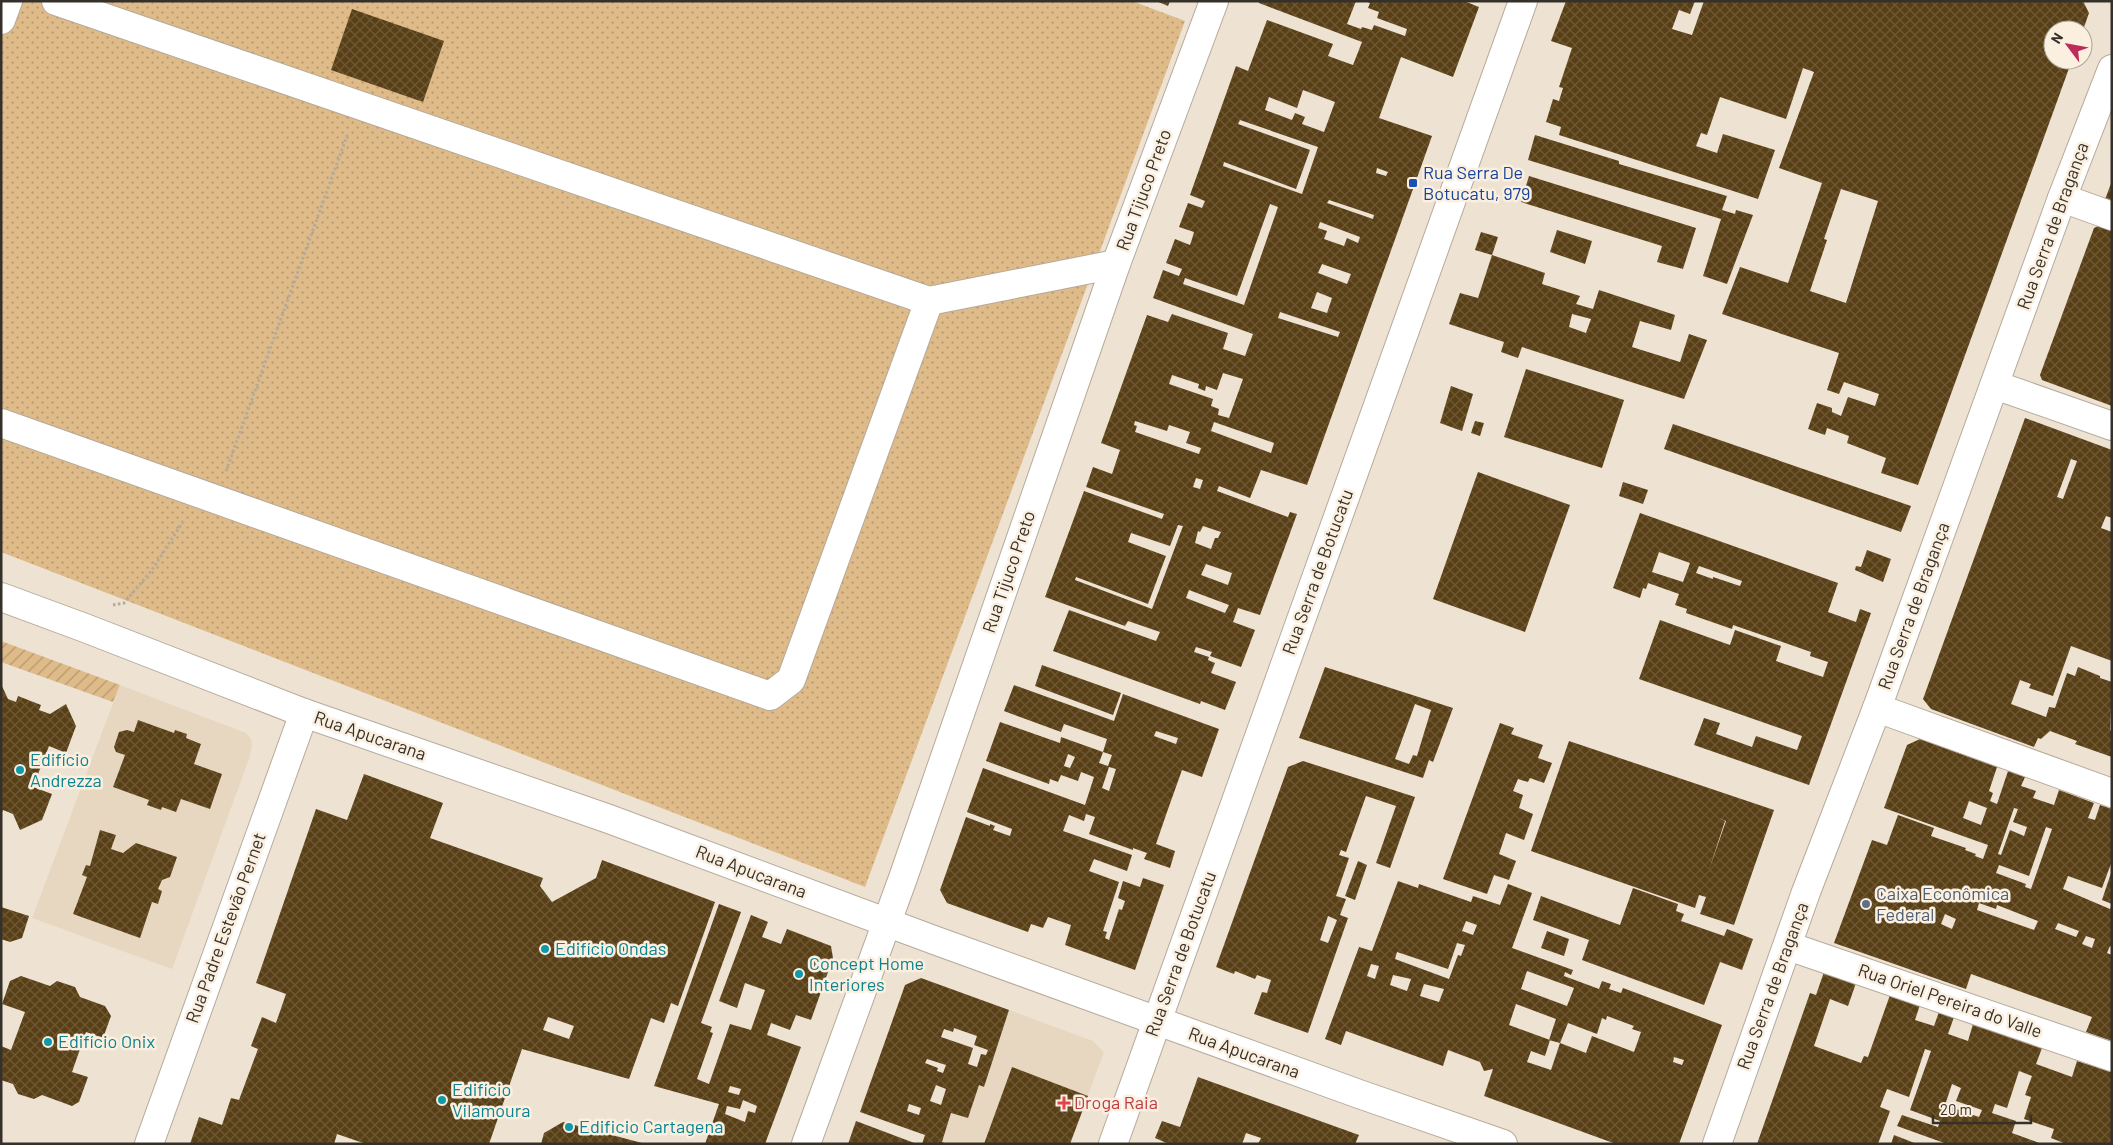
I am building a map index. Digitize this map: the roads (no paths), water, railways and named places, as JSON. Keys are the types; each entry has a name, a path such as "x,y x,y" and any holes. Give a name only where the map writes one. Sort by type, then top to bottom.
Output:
{"street":[{"path":"1,20 8,1"},
{"path":"56,1 929,301 1116,264"},
{"name":"Rua Tijuco Preto","path":"806,1144 887,923 1116,264 1214,1"},
{"name":"Rua Serra de Botucatu","path":"1113,1144 1523,1"},
{"name":"Rua Serra de Bragança","path":"1717,1144 2062,198 2112,69"},
{"path":"2062,198 2112,216"},
{"path":"1,423 770,696 791,680 929,301"},
{"path":"1995,385 2112,426"},
{"name":"Rua Apucarana","path":"1,597 304,713 609,819 1158,1022 1503,1144"},
{"path":"1877,708 2112,793"},
{"name":"Rua Padre Estevão Pernet","path":"149,1144 304,713"},
{"name":"Rua Oriel Pereira do Valle","path":"1788,946 2112,1057"}],"place":[{"name":"Rua Serra De Botucatu, 979","path":"1413,183"},
{"name":"Edifício Andrezza","path":"20,770"},
{"name":"Caixa Econômica Federal","path":"1866,904"},
{"name":"Edifício Ondas","path":"545,949"},
{"name":"Concept Home Interiores","path":"799,974"},
{"name":"Edifício Onix","path":"48,1042"},
{"name":"Edifício Vilamoura","path":"442,1100"},
{"name":"Droga Raia","path":"1064,1103"},
{"name":"Edificio Cartagena","path":"569,1127"}]}
